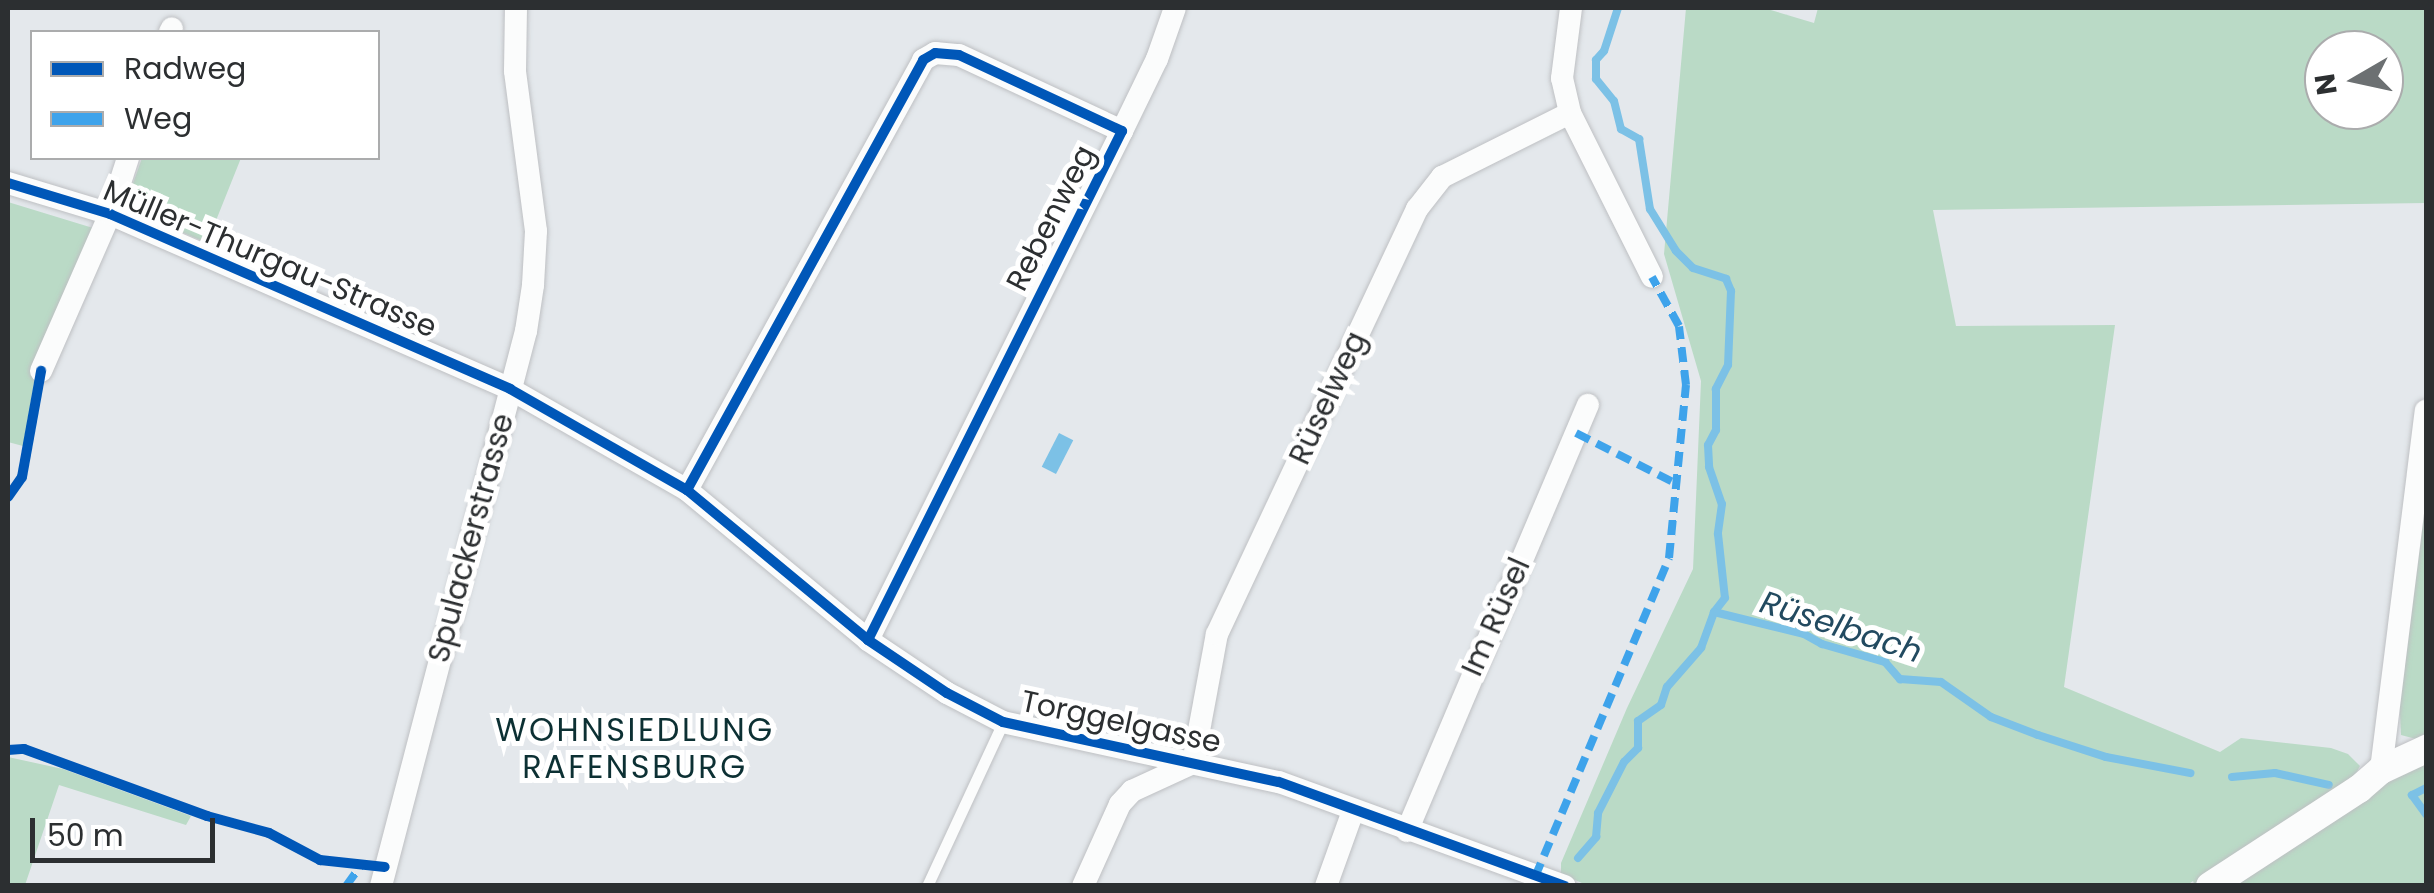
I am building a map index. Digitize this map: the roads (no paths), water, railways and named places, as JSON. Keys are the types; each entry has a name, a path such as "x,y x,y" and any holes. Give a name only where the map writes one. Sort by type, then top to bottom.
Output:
{"street":[{"name":"Spulackerstrasse","path":"380,886 526,331 536,246 515,71 516,8"},
{"name":"Rebenweg","path":"868,640 1157,59 1175,8"},
{"path":"1571,8 1562,78 1570,113 1652,277"},
{"name":"Rebenweg","path":"686,490 922,60 935,52 959,56 1122,131"},
{"name":"Rüselweg","path":"1193,763 1217,634 1417,209 1442,178 1570,113"},
{"path":"42,371 110,214 127,160"},
{"name":"Müller-Thurgau-Strasse","path":"8,183 110,214 510,389"},
{"name":"Torggelgasse","path":"510,389 686,490 868,640 947,693 1003,722 1279,782 1534,881 1565,886"},
{"name":"Im Rüsel","path":"1407,831 1588,405"},
{"path":"2382,770 2426,411"},
{"path":"2210,886 2360,790 2382,770 2426,749"},
{"path":"1083,886 1120,804 1132,790 1193,763"},
{"path":"1326,886 1352,811"}],"lane":[{"path":"927,886 1003,722"}],"water":[{"path":"1059,433 1073,440 1056,474 1042,467"}],"waterway":[{"name":"Rüselbach","path":"1618,8 1604,51 1596,60 1596,79 1614,101 1621,129 1639,139 1650,209 1676,251 1693,268 1726,279 1731,291 1728,365 1716,389 1716,430 1708,445 1709,467 1722,504 1718,534 1725,598 1714,612 1804,634 1822,644 1885,662 1900,679 1941,682 1991,717 2038,735 2106,757 2190,773"},
{"path":"1578,858 1596,837 1598,813 1624,762 1638,748 1638,721 1661,705 1667,687 1701,648 1714,612"},
{"path":"2232,777 2275,773 2329,785"},
{"path":"2426,788 2412,795 2426,814"}],"district":[{"name":"WOHNSIEDLUNG RAFENSBURG","path":"635,750"}]}
